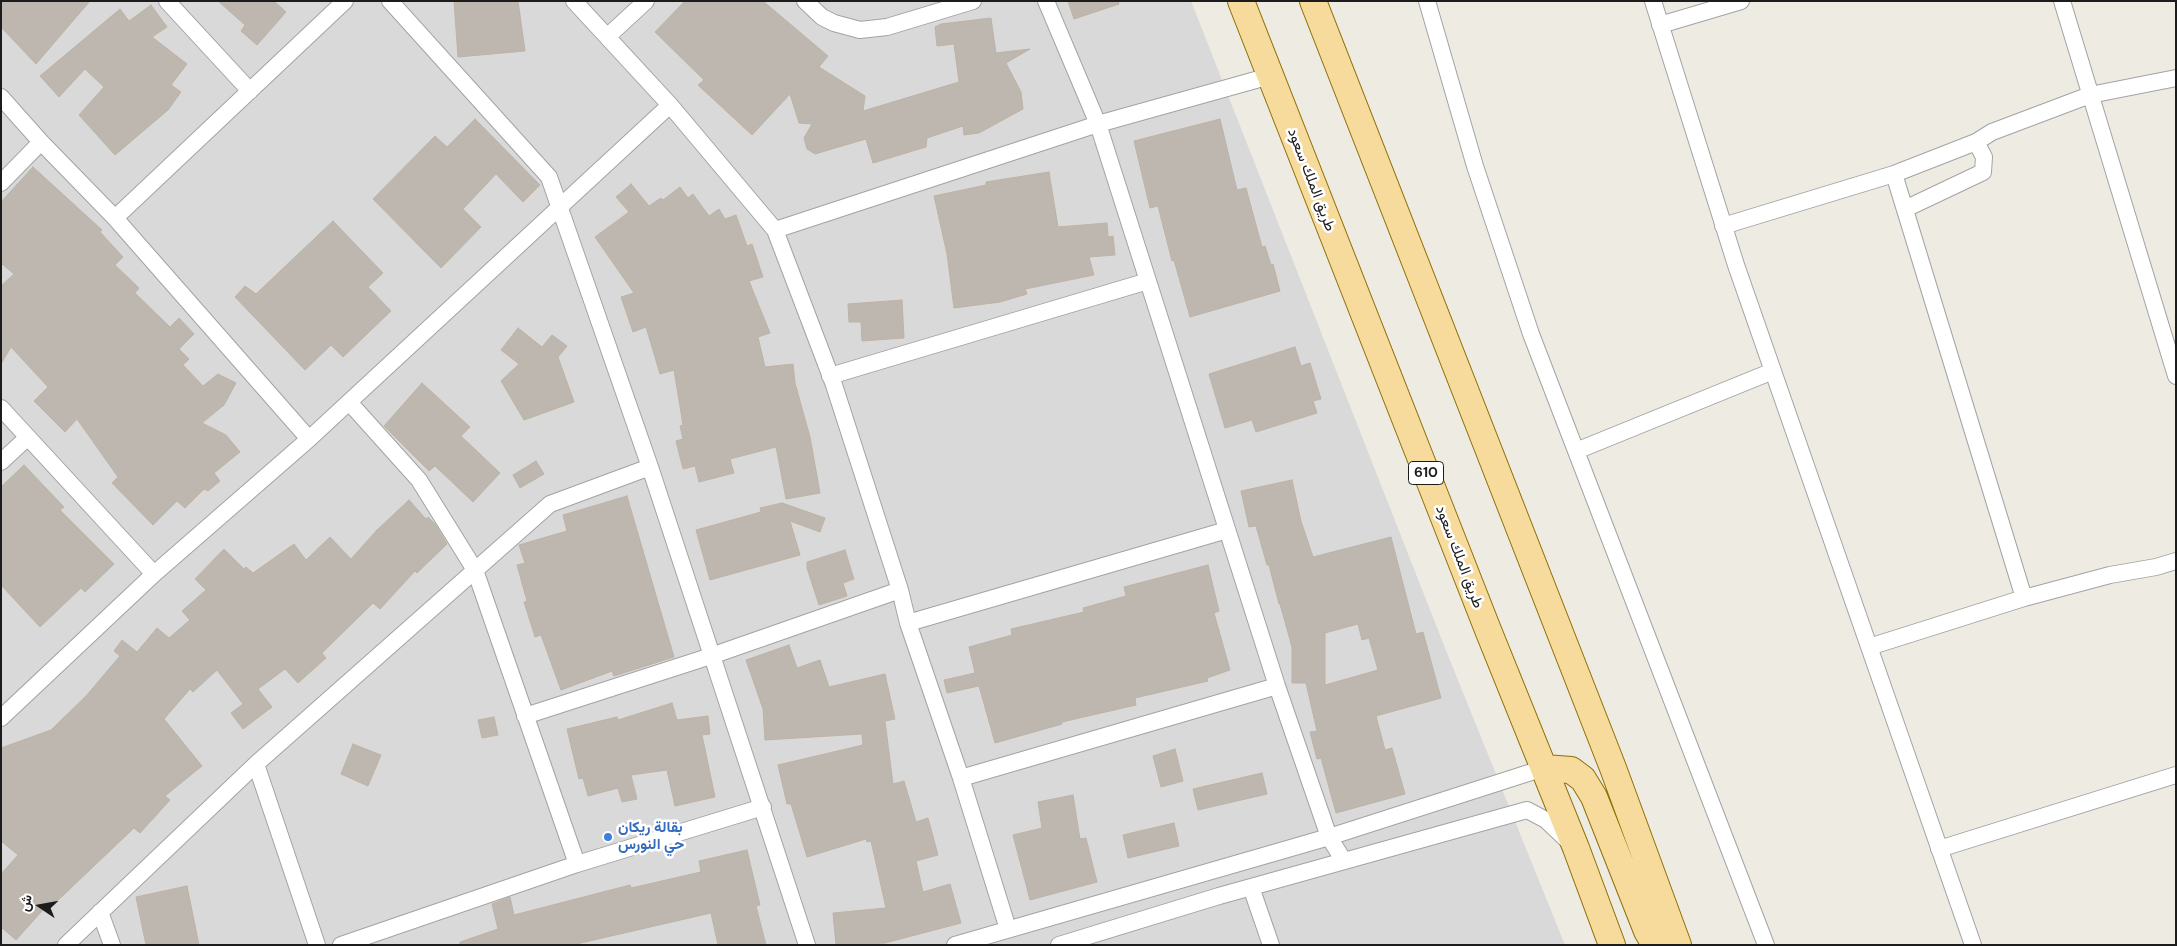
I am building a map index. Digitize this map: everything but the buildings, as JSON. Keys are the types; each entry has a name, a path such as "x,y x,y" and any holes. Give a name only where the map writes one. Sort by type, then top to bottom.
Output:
{"main road":[{"name":"طريق الملك سعود","path":"1241,1 1484,621 1576,848 1612,945"},
{"path":"1312,1 1613,768 1678,945"},
{"path":"1544,768 1571,770 1583,779 1594,797 1647,931 1655,945"}],"street":[{"path":"167,1 250,91"},
{"path":"115,218 345,1"},
{"path":"390,1 549,177 650,468 807,945"},
{"path":"574,1 670,105 775,230 830,376 900,590 908,623 961,778 1008,929"},
{"path":"607,37 646,1"},
{"path":"805,1 822,16 834,23 860,30 887,27 973,1"},
{"path":"1046,1 1098,124 1276,686 1329,837 1344,861"},
{"path":"1427,1 1474,166 1531,334 1766,945"},
{"path":"1653,1 1723,226 1973,945"},
{"path":"1660,25 1741,1"},
{"path":"2062,1 2176,376"},
{"path":"775,230 1098,124 1270,76"},
{"path":"1723,226 1894,174 1976,142 1992,132 2090,95 2176,78"},
{"path":"1,97 41,142 115,218 309,439"},
{"path":"1,718 154,574 309,439 670,105"},
{"path":"1,183 41,142"},
{"path":"1905,209 1983,172 1984,157 1976,142"},
{"path":"1894,174 2024,598"},
{"path":"830,376 1148,281"},
{"path":"1576,451 1773,371"},
{"path":"349,402 419,480 475,570 577,864"},
{"path":"1,408 154,574"},
{"path":"1,462 28,437"},
{"path":"66,945 256,764 550,504 650,468"},
{"path":"908,623 1227,530"},
{"path":"1869,647 2024,598 2110,576 2156,568 2176,561"},
{"path":"525,716 711,656 900,590"},
{"path":"961,778 1276,686"},
{"path":"256,764 317,945"},
{"path":"955,945 1329,837 1544,768"},
{"path":"1939,849 2176,775"},
{"path":"341,945 577,864 763,807"},
{"path":"1059,945 1252,887 1527,810 1546,820 1576,848"},
{"path":"1252,887 1271,945"},
{"path":"100,912 112,945"}],"shaded area":[{"path":"1,1 1191,1 1445,648 1565,945 1,945"}],"place":[{"name":"بقالة ريكان حي النورس","path":"608,837"}]}
